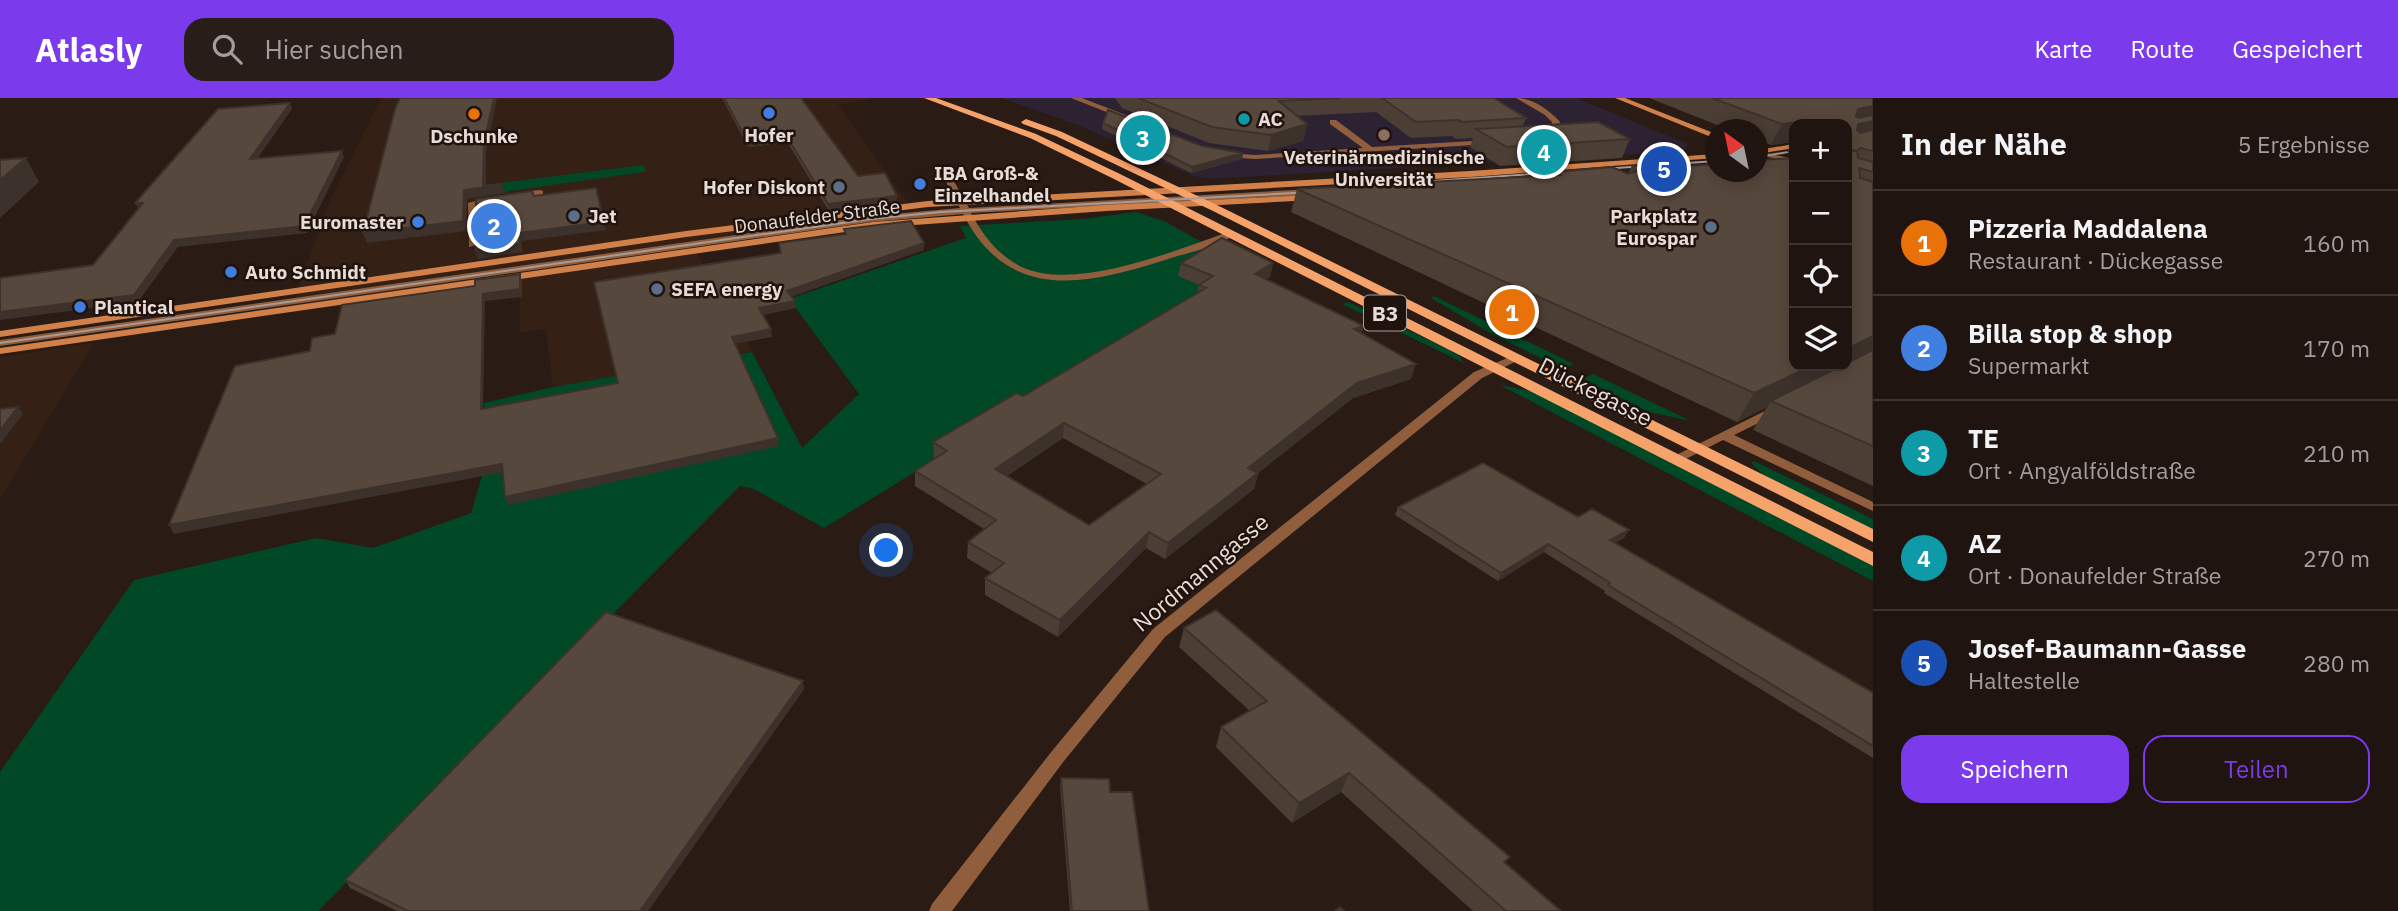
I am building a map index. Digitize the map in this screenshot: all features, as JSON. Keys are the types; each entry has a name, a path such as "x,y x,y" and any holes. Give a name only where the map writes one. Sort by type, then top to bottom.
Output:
{"main road":[{"name":"B3","path":"928,98 1033,136 1146,192"},
{"name":"B3","path":"953,98 1059,134 1200,201"},
{"path":"1619,98 1705,133"},
{"path":"1768,152 1789,147"},
{"name":"Donaufelder Straße","path":"0,334 781,221 965,210 1146,192 1470,174 1705,157"},
{"path":"1771,171 1789,168"},
{"name":"Dückegasse","path":"1146,192 1873,560"},
{"name":"Donaufelder Straße","path":"1200,201 1326,197"},
{"name":"Dückegasse","path":"1200,201 1873,536"},
{"name":"Donaufelder Straße","path":"0,351 965,210"}],"street":[{"path":"1075,98 1177,137"},
{"path":"1520,98 1548,113 1556,122 1554,131 1537,138"},
{"path":"1333,122 1371,150"},
{"path":"1217,153 1255,157 1495,142"},
{"path":"1413,147 1427,158"},
{"path":"1768,156 1789,160"},
{"name":"Donaufelder Straße","path":"0,343 857,221 965,210 1200,201 1705,166"},
{"path":"1768,167 1771,171 1789,177"},
{"path":"943,171 988,246 1008,265 1038,274 1074,278 1105,274 1152,262 1229,235"},
{"path":"472,245 472,204 540,192"},
{"name":"Nordmanngasse","path":"939,911 1058,756 1159,633 1478,375 1517,357"},
{"path":"1675,459 1789,403"},
{"path":"1726,436 1873,507"}],"shaded area":[{"path":"381,98 873,99 838,105 910,206 691,242 752,352 553,387 546,329 520,333 520,281 290,312 328,205"},
{"name":"Veterinärmedizinische Universität","path":"1001,98 1576,98 1688,144 1684,151 1209,179 1193,176 1080,126"},
{"path":"94,343 0,499 0,357"}],"green space":[{"path":"644,165 644,172 461,198 461,188"},
{"path":"1136,212 1164,221 1220,252 1179,276 1210,290 824,528 754,489 740,486 318,911 0,911 0,772 134,580 316,538 373,548 471,513 482,476 484,403 553,387 752,352 802,448 859,394 789,299 966,238 960,226 1083,219"},
{"path":"1434,296 1574,364 1563,369 1490,333 1431,298"},
{"path":"1348,302 1448,349 1464,363 1342,304"},
{"path":"1593,374 1691,421 1649,412 1583,379"},
{"path":"1500,385 1537,392 1873,566 1873,581"},
{"path":"1754,461 1873,519 1873,532 1768,479 1751,463"}],"building":[{"path":"400,98 494,98 484,143 483,186 502,184 464,190 463,221 363,233 395,109"},
{"path":"724,98 801,98 858,176 885,173 897,196 828,204 787,137 747,141"},
{"name":"AC","path":"1138,98 1341,98 1279,101 1307,124 1271,135 1212,127"},
{"path":"1382,98 1494,98 1526,118 1416,122"},
{"path":"1712,98 1873,98 1873,106 1858,109 1856,116 1859,118 1873,115 1873,121 1858,124 1857,130 1860,133 1873,130 1873,151 1860,148 1857,151 1858,158 1873,162 1873,172 1859,168 1860,178 1873,182 1873,336 1852,346 1852,151 1856,151 1852,150 1852,119 1789,119 1789,123 1782,124"},
{"path":"290,103 250,159 342,151 304,226 174,240 134,295 0,312 0,278 93,265 143,203 135,203 218,109"},
{"path":"1108,110 1202,146 1243,153 1192,167 1103,123"},
{"path":"1598,122 1630,139 1507,147 1476,129"},
{"path":"26,158 0,180 0,160"},
{"path":"1789,158 1789,371 1800,371 1754,393 1297,189 1560,175 1555,172 1612,167 1628,174 1636,171 1632,166 1684,162 1691,166 1705,165 1705,182 1768,182 1768,159"},
{"path":"596,188 604,222 520,233 520,244 475,250 476,199 532,191 534,196"},
{"path":"911,221 924,243 787,291 795,301 759,308 771,329 732,337 778,438 505,497 502,464 169,525 235,366 310,351 312,338 335,334 342,305 475,286 475,280 520,274 520,289 483,294 481,409 618,383 594,282 781,253 779,243 846,234 844,229"},
{"path":"1222,238 1273,263 1255,274 1364,326 1354,329 1416,364 1357,383 1248,468 1258,473 1168,543 1149,532 1060,620 985,578 1004,563 968,542 996,520 915,471 947,451 933,442 1017,393 1023,396 1206,288 1199,285 1213,276 1181,263","holes":["1064,423 1161,474 1089,525 995,469"]},
{"path":"1873,350 1873,446 1771,401 1831,371 1852,371 1852,360"},
{"path":"18,407 0,430 0,409"},
{"path":"1483,463 1578,517 1592,509 1629,530 1610,540 1873,693 1873,746 1608,585 1610,583 1548,544 1501,573 1398,507"},
{"path":"1216,610 1510,857 1504,862 1561,911 1506,911 1349,773 1299,803 1221,727 1267,701 1184,628"},
{"path":"606,612 803,681 640,911 408,911 345,880"},
{"path":"1061,778 1109,779 1110,792 1132,792 1149,911 1072,911"}],"tram line":[{"path":"1768,155 1789,152"},
{"path":"1404,183 1705,162"},
{"path":"0,343 870,219 941,212 1314,192"}],"place":[{"name":"Hofer","path":"769,113"},
{"name":"Dschunke","path":"474,114"},
{"name":"AC","path":"1244,119"},
{"name":"Veterinärmedizinische Universität","path":"1384,135"},
{"name":"TE","path":"1143,138"},
{"name":"AZ","path":"1544,152"},
{"name":"Josef-Baumann-Gasse","path":"1664,169"},
{"name":"IBA Groß-& Einzelhandel","path":"920,184"},
{"name":"Hofer Diskont","path":"839,187"},
{"name":"Jet","path":"574,216"},
{"name":"Euromaster","path":"418,222"},
{"name":"Billa stop & shop","path":"494,226"},
{"name":"Parkplatz Eurospar","path":"1711,227"},
{"name":"Auto Schmidt","path":"231,272"},
{"name":"SEFA energy","path":"657,289"},
{"name":"Plantical","path":"80,307"},
{"name":"Pizzeria Maddalena","path":"1512,312"}]}
